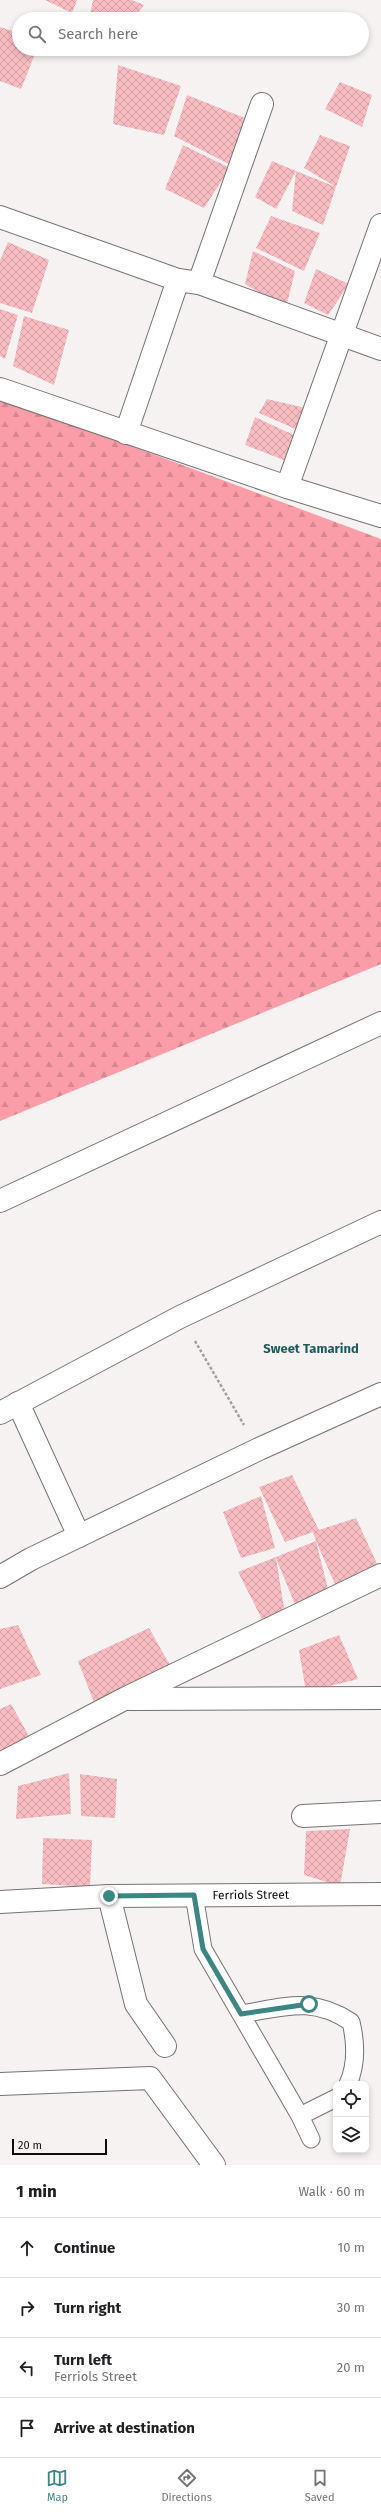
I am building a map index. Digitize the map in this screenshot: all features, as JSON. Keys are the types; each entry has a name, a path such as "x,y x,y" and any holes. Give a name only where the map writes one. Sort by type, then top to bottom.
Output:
{"street":[{"path":"126,433 262,104"},
{"path":"0,217 189,281 381,349"},
{"path":"287,487 381,225"},
{"path":"0,389 287,487 381,516"},
{"path":"0,1201 381,1023"},
{"path":"79,1536 9,1408 180,1317 381,1222"},
{"path":"0,1577 79,1536 259,1449 381,1394"},
{"path":"0,1764 124,1699 381,1575"},
{"path":"124,1699 381,1698"},
{"path":"303,1816 381,1812"},
{"name":"Ferriols Street","path":"0,1902 109,1896 381,1894"},
{"path":"109,1896 136,2004 165,2046"},
{"path":"0,2084 150,2078 214,2165"}],"lane":[{"path":"194,1895 203,1949 300,2116 311,2139"},
{"path":"241,2014 309,2004 335,2011 351,2022 355,2039 353,2071 349,2081"},
{"path":"300,2116 333,2100"}],"path":[{"path":"180,1317 259,1449"}],"green space":[{"path":"0,397 381,539 381,964 0,1121"}],"building":[{"path":"45,0 77,0 72,12"},
{"path":"93,0 132,0 144,5 139,12 90,12"},
{"path":"0,27 12,31 12,56 34,56 21,89 0,81"},
{"path":"118,65 181,86 164,135 113,124"},
{"path":"340,82 372,95 362,127 325,109"},
{"path":"187,95 250,120 233,166 174,136"},
{"path":"320,135 350,146 336,187 304,168"},
{"path":"183,145 230,168 204,208 165,189"},
{"path":"272,161 296,171 276,209 255,197"},
{"path":"296,171 336,187 323,225 292,211"},
{"path":"271,216 320,233 304,271 256,248"},
{"path":"8,242 49,260 32,313 0,303 0,260"},
{"path":"253,251 295,271 286,308 245,284"},
{"path":"316,269 349,284 328,315 304,303"},
{"path":"0,309 18,315 5,359 0,356"},
{"path":"24,316 69,330 54,385 13,366"},
{"path":"267,399 306,408 300,431 259,413"},
{"path":"255,417 298,437 289,462 245,445"},
{"path":"292,1475 319,1530 356,1518 378,1566 338,1591 313,1532 285,1542 259,1487"},
{"path":"261,1496 275,1548 241,1558 223,1512"},
{"path":"316,1541 328,1589 296,1607 276,1558 284,1608 264,1623 238,1572"},
{"path":"18,1625 41,1675 0,1689 0,1629"},
{"path":"149,1628 171,1667 97,1710 78,1661"},
{"path":"339,1635 358,1679 306,1692 299,1650"},
{"path":"11,1704 30,1738 0,1753 0,1709"},
{"path":"69,1773 71,1814 16,1819 18,1786"},
{"path":"80,1774 117,1779 115,1818 81,1816"},
{"path":"350,1829 340,1886 304,1875 306,1831"},
{"path":"43,1838 92,1840 90,1887 42,1884"}],"district":[{"name":"Sweet Tamarind","path":"311,1348"}],"route":[{"path":"109,1896 194,1895 200,1940 203,1949 241,2014 309,2004"}]}
